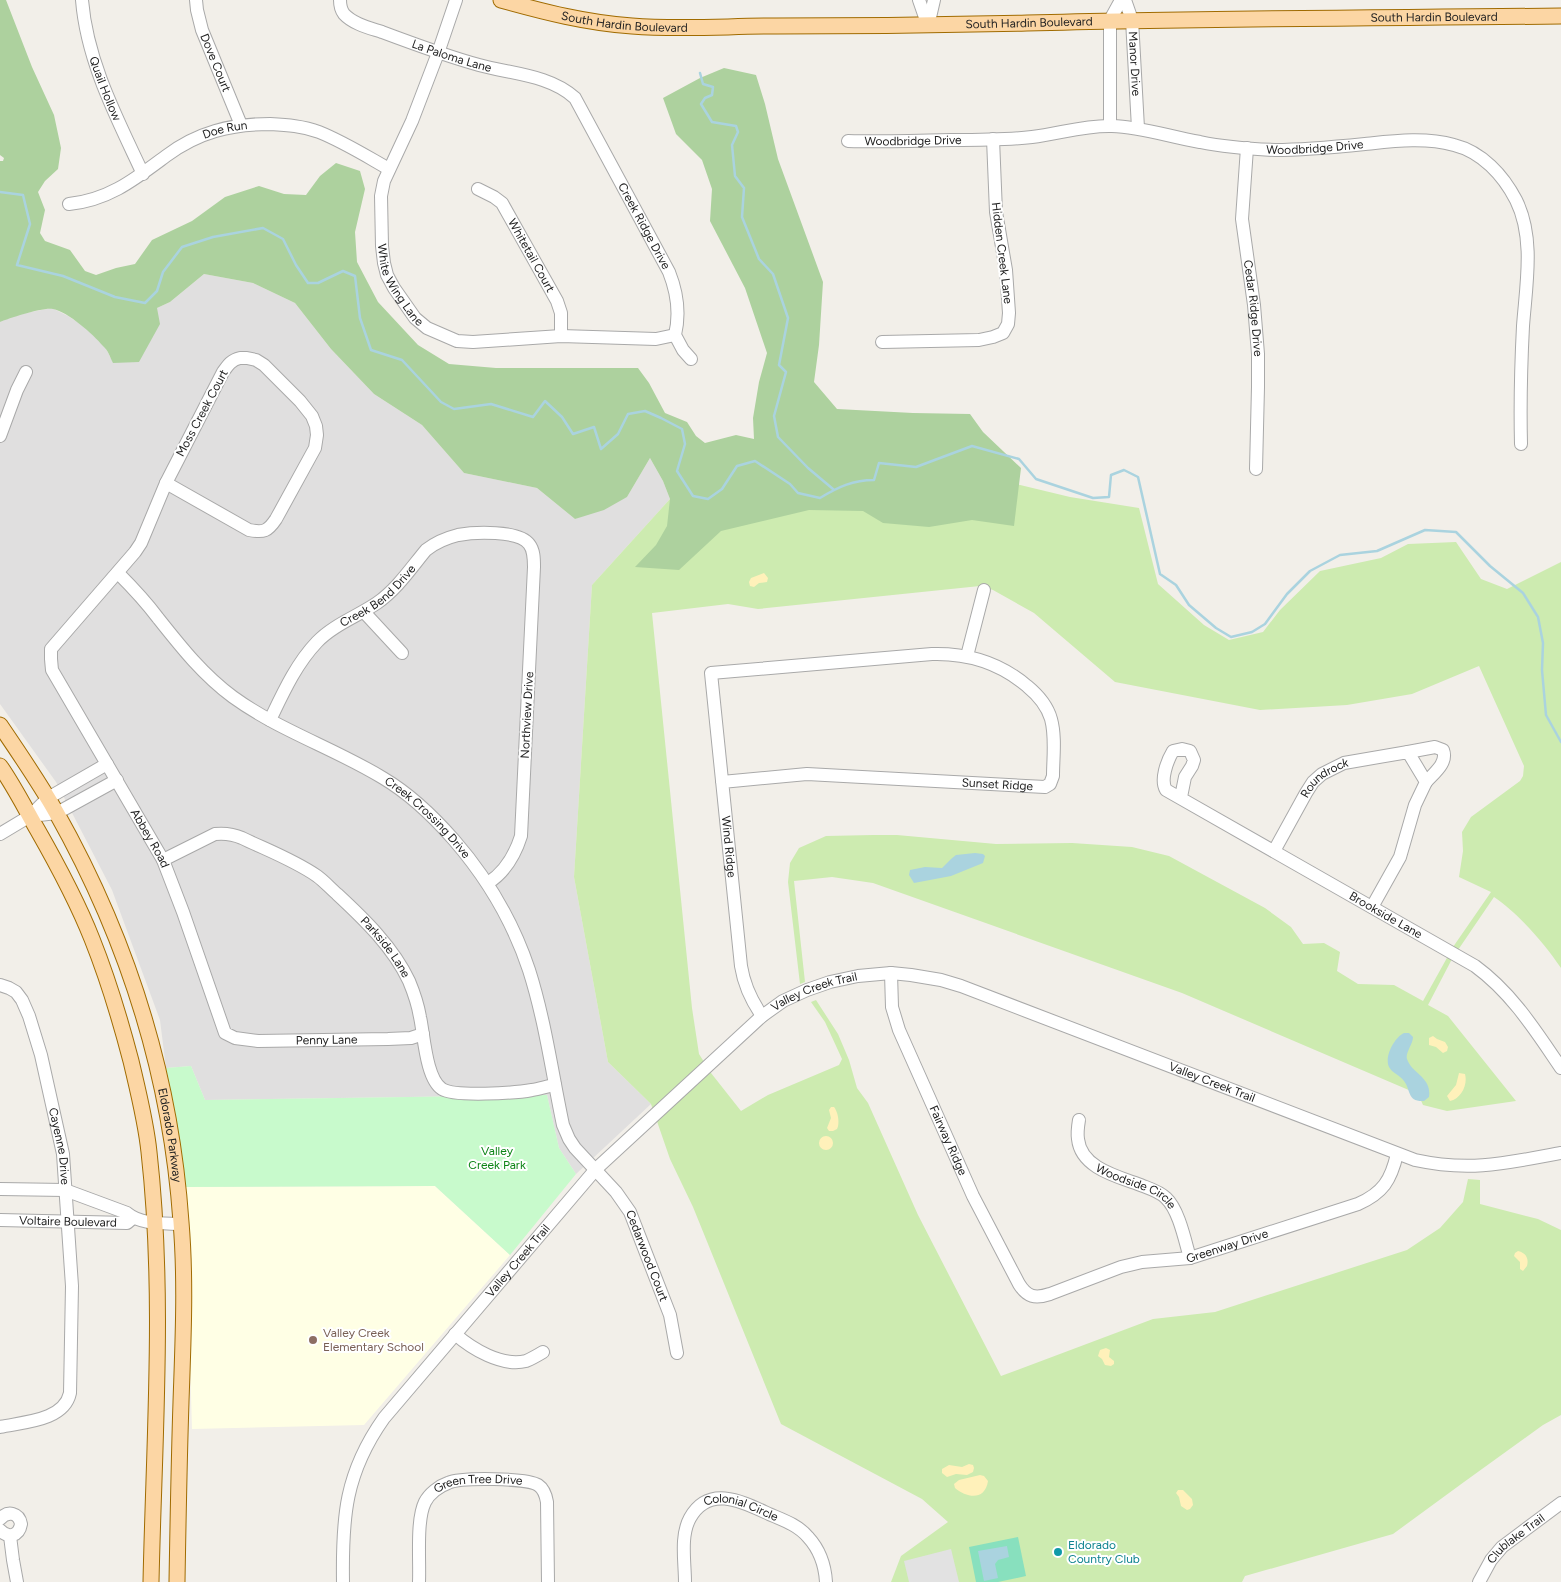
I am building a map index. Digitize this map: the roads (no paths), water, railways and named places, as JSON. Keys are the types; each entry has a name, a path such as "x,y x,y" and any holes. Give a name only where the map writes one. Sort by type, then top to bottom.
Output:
{"main road":[{"name":"South Hardin Boulevard","path":"501,0 548,13 600,23 628,26 700,28 928,26 1110,20 1561,16"},
{"name":"Eldorado Parkway","path":"0,724 57,813 103,905 142,1009 167,1111 175,1158 181,1224 184,1302 177,1582"},
{"name":"Eldorado Parkway","path":"0,766 51,854 92,938 114,1001 135,1077 143,1115 149,1151 155,1222 158,1307 150,1582"}],"street":[{"name":"Quail Hollow","path":"82,0 86,34 92,54 107,95 143,174"},
{"name":"Dove Court","path":"196,0 202,30 241,125"},
{"name":"La Paloma Lane","path":"340,0 344,14 357,22 438,53 482,66 544,80 565,89 575,98"},
{"name":"White Wing Lane","path":"456,0 412,121 384,181 381,196 381,231 384,263 394,288 415,318 426,328 457,341 472,342 561,336 656,339 675,336"},
{"path":"919,0 928,26"},
{"path":"928,26 934,0"},
{"name":"Manor Drive","path":"1123,0 1132,20 1138,128"},
{"name":"Manor Drive","path":"1110,126 1110,20 1123,0"},
{"name":"Creek Ridge Drive","path":"575,98 669,272 676,295 677,327 675,336"},
{"name":"Doe Run","path":"69,204 89,201 104,196 143,174 187,143 213,132 241,125 277,124 306,128 337,140 390,169"},
{"name":"Woodbridge Drive","path":"848,141 1034,137 1072,129 1110,126 1138,128 1201,142 1246,148 1275,150 1388,142 1434,141 1455,145 1472,152 1495,169 1508,186 1516,201 1526,232 1527,269 1520,400 1521,444"},
{"name":"Hidden Creek Lane","path":"882,342 978,340 1003,333 1008,324 1007,279 996,212 993,139"},
{"name":"Cedar Ridge Drive","path":"1246,148 1242,218 1254,305 1258,354 1256,469"},
{"name":"Whitetail Court","path":"478,189 494,197 502,204 511,218 557,300 561,313 561,336"},
{"path":"675,336 691,359"},
{"name":"Moss Creek Court","path":"51,649 118,573 141,543 166,483 223,372 233,360 247,358 256,360 300,401 312,416 317,435 315,448 276,519 263,532 249,530 166,483"},
{"path":"0,436 17,390 26,372"},
{"name":"Creek Bend Drive","path":"270,720 290,679 318,641 339,625 379,602 433,544 458,535 478,533 516,535 523,538"},
{"name":"Northview Drive","path":"488,883 509,863 517,850 521,836 534,567 532,550 529,543 523,538"},
{"name":"Creek Crossing Drive","path":"118,573 158,617 203,673 233,697 270,720 363,766 398,787 442,826 470,859 488,883 510,924 529,970 544,1024 563,1125 569,1139 584,1159 596,1169"},
{"path":"967,656 984,590"},
{"path":"364,612 402,652"},
{"name":"Abbey Road","path":"51,649 52,670 163,860 201,963 222,1027 225,1034 230,1036"},
{"name":"Sunset Ridge","path":"711,673 932,654 956,654 994,664 1012,674 1032,690 1044,704 1051,718 1053,735 1052,781 1048,786 1042,787 807,774 722,782"},
{"name":"Wind Ridge","path":"711,673 743,976 750,997 762,1016"},
{"name":"Roundrock","path":"1274,851 1306,793 1313,782 1322,774 1344,763 1435,747 1443,750 1445,756 1442,764 1426,782 1417,799 1400,857 1372,907"},
{"path":"1408,752 1426,782"},
{"path":"0,834 30,816 48,798 107,764"},
{"path":"30,816 57,813 117,780"},
{"name":"Brookside Lane","path":"1181,797 1465,960 1489,977 1514,1001 1561,1068"},
{"name":"Parkside Lane","path":"163,860 215,834 229,834 242,838 302,867 318,877 364,920 396,960 408,980 415,998 430,1068 434,1079 442,1089 453,1093 512,1092 555,1085"},
{"name":"Valley Creek Trail","path":"343,1582 343,1541 346,1504 351,1483 360,1457 384,1418 596,1169 762,1016 794,996 824,984 858,976 891,974 930,978 960,986 1415,1160 1440,1165 1469,1167 1495,1165 1561,1153"},
{"name":"Fairway Ridge","path":"891,974 892,1007 897,1024 973,1196 1019,1284 1032,1297"},
{"name":"Cayenne Drive","path":"0,986 16,992 22,1000 41,1055 64,1154 72,1286 69,1400 59,1411 48,1416 0,1427"},
{"name":"Penny Lane","path":"230,1036 244,1040 388,1040 411,1038 423,1034"},
{"name":"Woodside Circle","path":"1080,1120 1077,1132 1078,1142 1082,1151 1093,1164 1110,1174 1159,1192 1170,1202 1175,1211 1190,1258"},
{"name":"Greenway Drive","path":"1032,1297 1044,1296 1129,1265 1190,1258 1365,1201 1376,1194 1387,1181 1392,1172 1397,1154"},
{"name":"Cedarwood Court","path":"596,1169 630,1212 670,1315 677,1353"},
{"name":"Voltaire Boulevard","path":"0,1189 65,1190 127,1213 133,1218 181,1224"},
{"name":"Voltaire Boulevard","path":"0,1220 127,1223 133,1218"},
{"path":"455,1334 468,1345 486,1355 505,1360 525,1361 543,1352"},
{"name":"Green Tree Drive","path":"419,1582 420,1524 426,1501 441,1486 450,1482 496,1479 518,1480 537,1484 545,1494 547,1502 548,1582"},
{"name":"Colonial Circle","path":"685,1582 685,1536 689,1521 694,1512 706,1503 726,1498 741,1501 792,1524 803,1531 820,1554 825,1568 826,1582"},
{"name":"Clublake Trail","path":"1479,1582 1491,1560 1502,1547 1561,1503"},
{"path":"0,1519 4,1514 10,1513 15,1515 21,1524 20,1530 16,1534 5,1533 17,1582"}],"water":[{"path":"975,853 985,856 983,863 951,876 914,883 909,875 910,870 925,867 942,868 956,855"},
{"path":"1404,1033 1409,1033 1413,1037 1407,1059 1428,1085 1429,1097 1424,1101 1415,1100 1410,1095 1404,1081 1389,1067 1388,1058 1391,1047 1397,1038"},
{"path":"1007,1546 1009,1557 998,1560 995,1564 998,1578 984,1581 978,1551"}],"waterway":[{"path":"700,73 703,84 713,87 712,95 705,98 701,104 712,122 736,126 738,132 732,145 735,176 744,188 742,217 759,259 773,274 788,318 779,365 786,372 774,416 778,437 808,468 833,489"},
{"path":"0,192 23,195 30,224 17,265 63,276 115,297 145,303 157,291 163,272 182,247 213,237 263,228 283,239 296,265 308,283 318,283 343,271 355,276 360,318 371,350 402,360 441,402 454,409 491,404 533,417 545,401 562,417 573,434 594,427 601,449 618,434 628,414 645,411 682,429 685,444 677,471 693,496 708,499 722,489 737,466 755,461 790,484 798,493 820,498 846,485 859,481 874,480 879,463 916,467 972,446 1019,459 1036,479 1093,498 1109,497 1111,475 1124,470 1138,477 1160,574 1176,585 1189,605 1216,628 1231,637 1252,632 1265,624 1287,594 1310,571 1340,555 1377,551 1425,530 1456,532 1490,566 1523,593 1538,617 1543,643 1542,670 1546,715 1561,742"}],"place":[{"name":"Valley Creek Elementary School","path":"313,1340"},
{"name":"Eldorado Country Club","path":"1058,1552"}],"park label":[{"name":"Valley Creek Park","path":"497,1158"}]}
